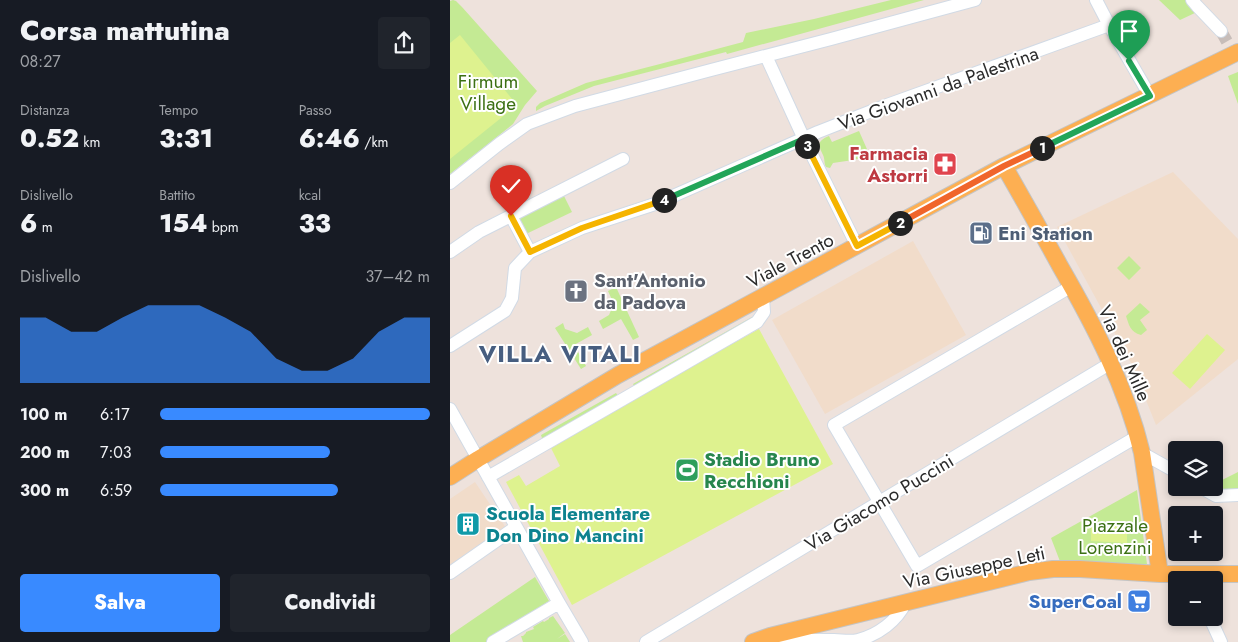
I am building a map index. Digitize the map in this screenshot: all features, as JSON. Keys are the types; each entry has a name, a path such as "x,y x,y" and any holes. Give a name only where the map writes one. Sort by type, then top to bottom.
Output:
{"main road":[{"name":"Viale Trento","path":"450,478 478,459 618,375 1004,166 1238,52"},
{"name":"Via dei Mille","path":"1004,166 1072,286 1111,363 1138,436 1142,453 1160,574"},
{"name":"Via Giuseppe Leti","path":"754,642 770,636 1028,572 1080,569 1168,575"},
{"name":"Via Giuseppe Leti","path":"1223,575 1238,574"}],"street":[{"path":"450,183 526,124 575,106 975,0"},
{"path":"1096,0 1150,96"},
{"path":"1192,0 1221,31"},
{"name":"Via Giovanni da Palestrina","path":"450,346 505,311 512,298 515,268 530,252 582,228 655,204 887,104 1109,25"},
{"path":"766,56 804,139 857,246"},
{"path":"450,252 479,232 623,160"},
{"path":"511,216 530,252"},
{"path":"1072,286 834,425 917,566 1138,436"},
{"path":"488,477 757,322 764,312 763,297"},
{"name":"Via Giacomo Puccini","path":"646,642 1111,363"},
{"path":"450,409 582,642"},
{"path":"1142,453 1168,468"},
{"path":"1223,496 1238,495"},
{"path":"450,573 516,527"},
{"path":"770,636 799,640 856,641 872,635 891,622 901,612 906,602"},
{"path":"493,642 559,603"},
{"path":"1214,626 1221,642"}],"shaded area":[{"path":"1173,172 1238,239 1238,359 1156,425 1131,363 1057,227"},
{"path":"913,241 966,335 825,414 772,320"},
{"path":"475,482 506,528 450,565 450,499"}],"green space":[{"name":"Firmum Village","path":"453,0 462,7 537,91 513,124 450,174 450,1"},
{"path":"891,0 924,0 727,54 726,52 594,86 536,111 536,107 540,103 586,83 743,42 746,33"},
{"path":"1159,0 1187,0 1197,12 1180,20"},
{"path":"460,35 517,105 450,159 450,43"},
{"path":"1238,72 1238,104 1228,76"},
{"path":"859,131 870,156 833,163 830,168 826,167 820,146 822,140 829,136 832,142"},
{"path":"563,194 572,212 526,234 517,216"},
{"path":"1129,256 1141,268 1129,280 1117,268"},
{"path":"616,287 639,337 633,340 621,319 603,329 599,321 609,315 613,302 608,291"},
{"path":"1140,303 1150,312 1140,320 1147,330 1141,335 1132,330 1126,316"},
{"path":"752,317 753,320 637,390 633,384"},
{"path":"563,323 565,329 577,333 588,327 592,335 574,345 586,366 581,369 555,328"},
{"name":"Stadio Bruno Recchioni","path":"759,329 833,464 572,605 506,482 519,475 526,486 560,466 549,444"},
{"path":"1207,334 1225,350 1190,389 1172,373"},
{"path":"616,393 620,399 546,439 542,438 541,435"},
{"path":"1238,472 1238,490 1223,490 1223,480"},
{"name":"Piazzale Lorenzini","path":"1137,490 1147,564 1061,564 1051,538"},
{"path":"1091,523 1127,525 1127,543 1091,541"},
{"path":"535,577 549,601 486,642 450,642 450,635"},
{"path":"553,616 565,633 557,639 565,634 570,642 523,642 521,636"}],"tunnel":[{"path":"1221,31 1238,61"}],"place":[{"name":"Farmacia Astorri","path":"945,164"},
{"name":"Eni Station","path":"981,233"},
{"name":"Sant'Antonio da Padova","path":"576,291"},
{"name":"Stadio Bruno Recchioni","path":"687,470"},
{"name":"Scuola Elementare Don Dino Mancini","path":"468,524"},
{"name":"SuperCoal","path":"1139,601"}],"district":[{"name":"VILLA VITALI","path":"560,354"}],"route":[{"path":"511,216 530,252 582,228 655,204 804,139 857,246 1004,166 1150,96 1129,61"}]}
